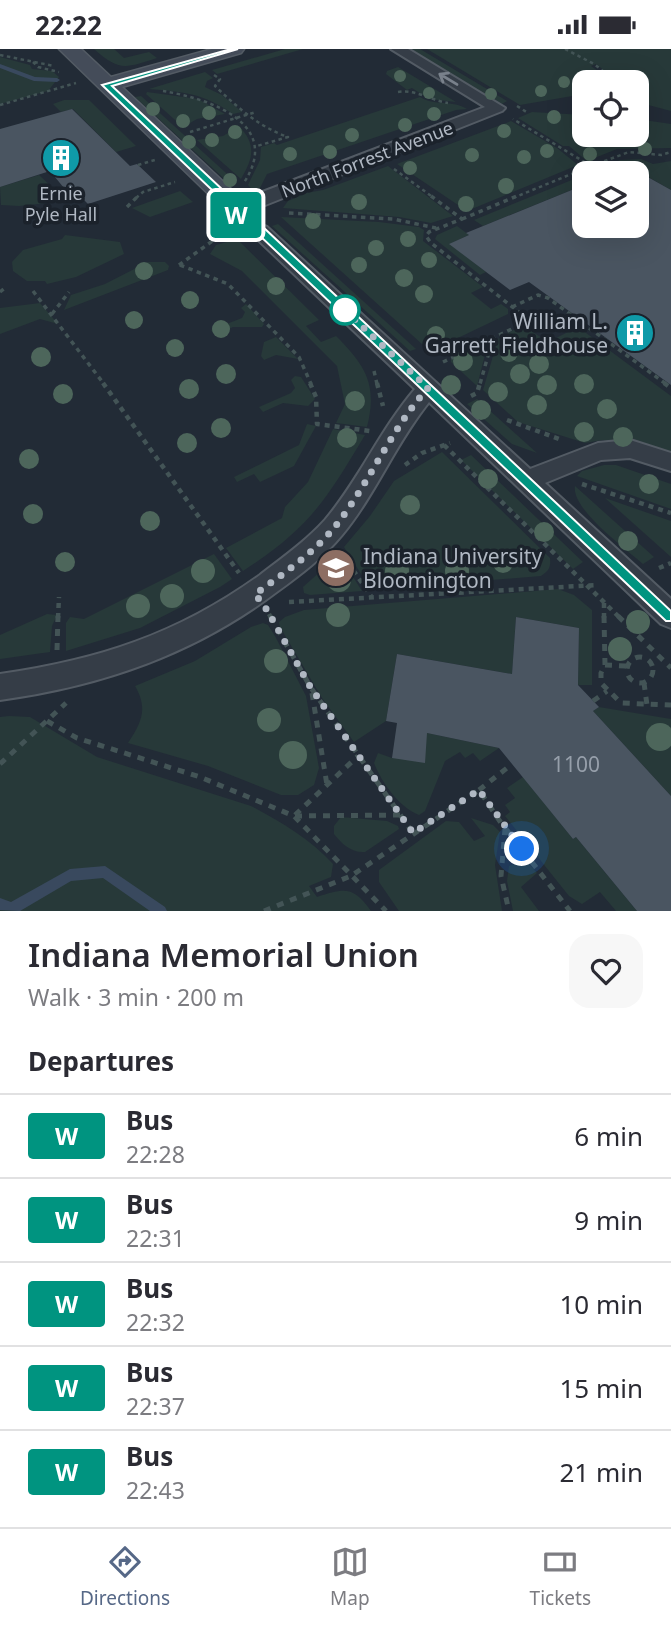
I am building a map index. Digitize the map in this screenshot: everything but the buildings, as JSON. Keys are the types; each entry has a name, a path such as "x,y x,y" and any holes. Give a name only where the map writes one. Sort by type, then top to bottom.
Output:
{"street":[{"path":"69,49 236,207 236,214 247,226 260,231 671,616"},
{"path":"106,85 234,49"},
{"name":"North Forrest Avenue","path":"236,207 497,108 398,49"},
{"path":"0,687 74,676 161,649 266,599 300,559 333,529 376,467 412,405 428,388"},
{"path":"526,480 597,452 630,449 671,462"}],"path":[{"path":"565,49 602,70"},
{"path":"0,55 55,66"},
{"path":"33,62 38,67 57,70 62,75"},
{"path":"212,74 220,79 215,84 217,89 248,115 270,132 288,137 257,146"},
{"path":"0,106 79,82"},
{"path":"398,92 411,90 428,100 452,103"},
{"path":"152,91 196,96 214,104 253,137 257,146 257,158 236,207 179,265 228,283 299,357 316,397 317,424 375,432"},
{"path":"186,133 256,112"},
{"path":"518,122 583,161"},
{"path":"605,161 629,152 661,155 671,152"},
{"path":"138,165 148,162"},
{"path":"393,168 462,219"},
{"path":"443,362 517,326 524,316 431,243 426,236 437,228 572,174"},
{"path":"127,207 143,192 182,180"},
{"path":"287,213 393,219 437,228"},
{"path":"0,292 5,288"},
{"path":"33,291 266,599 267,610 311,688 413,833"},
{"path":"52,314 69,292"},
{"path":"512,307 538,295 548,298 671,388"},
{"path":"477,393 492,338"},
{"path":"372,363 384,402 381,414"},
{"path":"507,420 597,452"},
{"path":"368,443 379,426"},
{"path":"444,445 671,668"},
{"path":"575,482 671,513"},
{"path":"338,548 371,596"},
{"path":"266,599 586,586"},
{"path":"57,658 60,597"},
{"path":"604,603 605,665 601,673 601,683 621,703 671,705"},
{"path":"605,665 626,666 634,659 648,662 658,655"},
{"path":"644,683 651,679 654,673 648,662"},
{"path":"626,666 631,678 644,683"},
{"path":"644,683 647,705"},
{"path":"311,688 327,785"},
{"path":"593,701 607,691"},
{"path":"0,764 73,697"},
{"path":"47,721 77,738 201,777 294,816 401,815"},
{"path":"294,816 358,756"},
{"path":"264,911 351,876 479,790 512,764"},
{"path":"479,790 505,829 570,911"},
{"path":"294,816 386,911"},
{"path":"505,829 502,876 509,911"}],"shaded area":[{"path":"94,49 114,49 124,58 149,52 157,58 123,66 110,62"},
{"path":"285,49 303,49 217,74 212,70"},
{"path":"411,49 420,49 507,101 502,104"},
{"path":"427,49 671,49 671,111 649,105 649,70 604,70 596,64 591,66 596,70 572,70 572,96 520,105"},
{"path":"0,57 30,65 32,69 52,71 59,77 48,91 0,104"},
{"path":"398,67 456,102 429,99 412,88 407,90 386,74"},
{"path":"205,72 213,78 207,81 205,87 222,95 242,112 233,114 193,95 149,89"},
{"path":"146,94 198,99 225,114 197,119 183,127"},
{"path":"141,96 236,182 230,184 135,97"},
{"path":"420,97 467,109 456,110 267,174 260,188 253,190 248,185 260,160 261,147 274,143 277,145"},
{"path":"64,100 89,100 136,146 116,152 73,109 61,112 53,104"},
{"path":"532,112 572,114 572,147 649,147 649,121 671,124 671,148 617,149 587,161 569,146 563,146 518,118"},
{"path":"511,121 557,148 573,161 572,167 467,211 397,164"},
{"path":"239,126 251,146 248,165 241,179 197,140 223,136"},
{"path":"641,159 646,161 618,161"},
{"path":"671,161 671,190 649,177 649,162"},
{"path":"388,166 453,216 431,223 399,217 283,208 288,201 306,193 323,190"},
{"path":"39,175 67,201 1,205 0,187"},
{"path":"572,180 572,190 483,226 474,220"},
{"path":"180,191 193,202 150,217 132,208"},
{"path":"281,217 419,227 424,230 423,241 483,287 471,293 491,309 501,304 508,309 508,314 437,348 422,344"},
{"path":"278,224 416,349 410,351 272,226"},
{"path":"457,226 469,235 450,244 486,272 480,275 435,239 437,235"},
{"path":"65,235 120,242 124,254 76,277 47,284 45,281 27,281 13,271 12,262 23,250 62,239"},
{"path":"237,239 319,320 306,326 321,342 336,336 355,356 370,387 367,427 336,423 345,404 337,366 242,271 210,254 216,245"},
{"path":"148,262 165,262 169,266 168,270 64,310 71,295 105,284"},
{"path":"40,303 58,324 40,319 0,334 0,308"},
{"path":"246,304 264,324 262,327 233,327 215,335 211,330 242,318 245,312 241,308"},
{"path":"522,325 548,342 578,327 671,396 671,461 603,440 585,443 518,422 483,390 498,339"},
{"path":"276,337 298,359 276,355 264,360 261,356 264,342"},
{"path":"488,343 477,386 451,359"},
{"path":"295,376 301,377 315,399 308,406 283,403 263,412 259,407 291,393 295,388 291,380"},
{"path":"477,399 537,453 512,444 467,404"},
{"path":"307,424 316,426 294,466 260,482 254,474 237,482 234,477 299,445"},
{"path":"333,429 365,435 314,512 266,556 243,571 226,548 282,518 285,507 308,482"},
{"path":"442,452 550,558 550,566 546,572 541,576 379,589 368,585 344,547 394,481"},
{"path":"471,455 583,562 573,569 461,460"},
{"path":"616,465 671,484 671,509 577,476 582,471"},
{"path":"575,486 654,557 643,564 613,539 582,506"},
{"path":"605,498 671,521 671,557"},
{"path":"214,554 232,579 220,587 140,628 66,651 66,623 70,617 84,619"},
{"path":"339,555 362,591 310,595 304,593 303,587"},
{"path":"558,589 574,595 592,610 592,685 578,685 579,628 516,617 512,674 397,654 386,721 354,742 322,698 279,622 304,610"},
{"path":"47,614 57,615 52,626 50,652 0,659 0,635"},
{"path":"263,623 268,625 275,636 306,696 319,768 314,785 298,795 281,795 208,766 128,743 142,715 141,701 135,686 195,661 251,627"},
{"path":"599,707 671,719 671,796 593,711"},
{"path":"0,717 30,717 97,757 251,806 295,832 333,864 331,877 309,886 317,897 348,891 359,897 371,911 0,911"},
{"path":"427,733 499,748 480,761 473,753 465,758 460,752 445,761 425,811 419,815 392,793 374,763 378,753 392,758"},
{"path":"523,777 637,911 616,911 600,892 582,904 569,896 505,816 510,812 505,805 515,798 507,788"},
{"path":"341,817 387,821 399,829 365,852 355,851 334,834 334,826"},
{"path":"471,818 493,825 500,832 495,865 502,911 399,911 379,882 379,870 446,821 459,822 474,841 485,836"},
{"path":"523,861 537,873 521,887 539,911 513,911 507,881 509,866"}],"waterway":[{"path":"0,66 34,79 57,80"},
{"path":"0,904 12,909 70,875 105,872 161,911"}],"bus line":[{"name":"W","path":"234,49 106,85 237,208 237,217 247,226 260,231 671,616"}],"place":[{"name":"Ernie Pyle Hall","path":"61,158"},
{"name":"William L. Garrett Fieldhouse","path":"635,333"},
{"name":"Indiana University Bloomington","path":"336,568"}],"route":[{"path":"345,310 336,302 428,388 412,405 376,467 333,529 255,594 267,610 311,688 413,833 479,790 522,849"}]}
